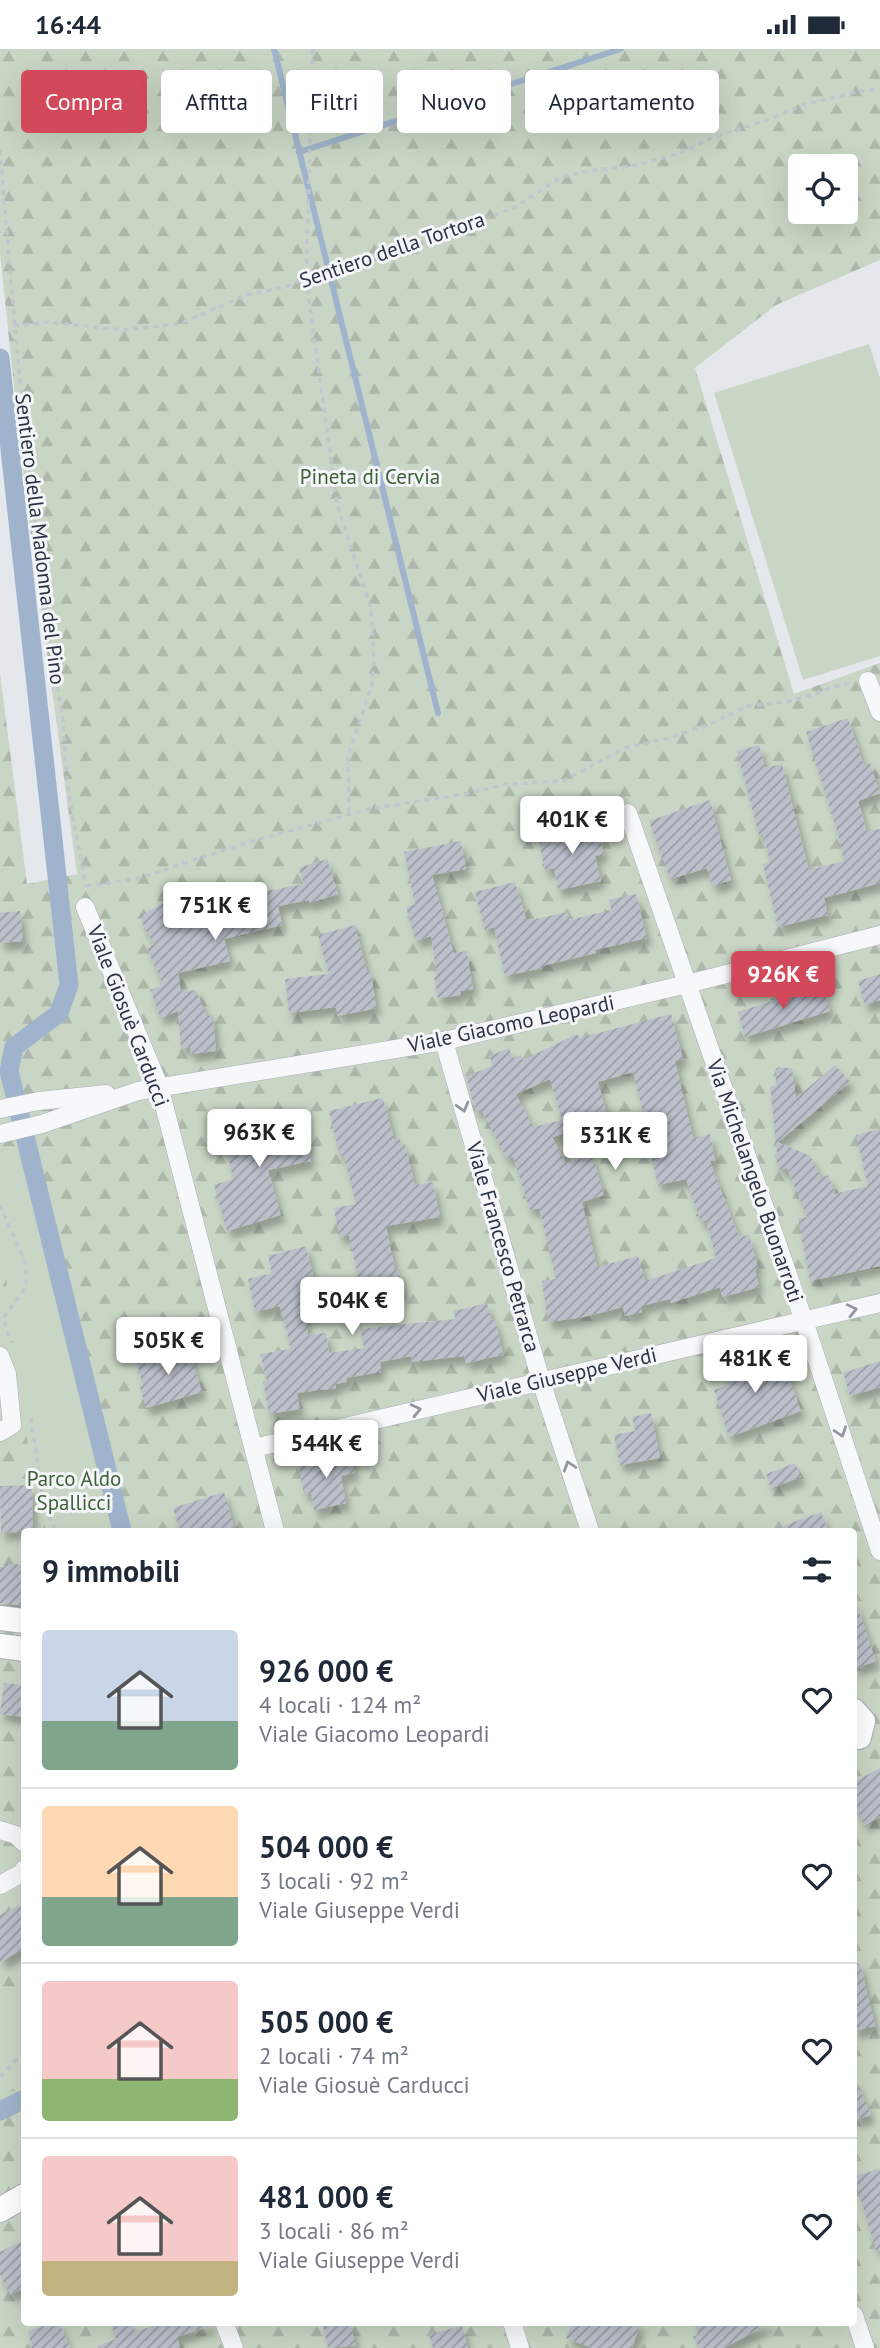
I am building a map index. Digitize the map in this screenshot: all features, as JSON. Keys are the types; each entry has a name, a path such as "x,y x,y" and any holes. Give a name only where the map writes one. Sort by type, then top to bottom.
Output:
{"street":[{"path":"868,681 880,712"},
{"name":"Via Michelangelo Buonarroti","path":"628,813 804,1321 880,1551"},
{"name":"Viale Giosuè Carducci","path":"86,907 159,1086 274,1528"},
{"name":"Viale Giacomo Leopardi","path":"2,1133 43,1124 159,1086 444,1041 880,935"},
{"name":"Viale Francesco Petrarca","path":"444,1041 541,1381 589,1528"},
{"name":"Viale Giacomo Leopardi","path":"0,1109 39,1101 138,1091"},
{"name":"Viale Giuseppe Verdi","path":"254,1448 880,1303"},
{"path":"0,1356 7,1374 12,1425 0,1432"},
{"path":"0,1618 21,1621"},
{"path":"0,1646 21,1649"},
{"path":"857,1709 880,1709"},
{"path":"857,1713 863,1721 864,1734"},
{"path":"0,1830 16,1835 21,1840"},
{"path":"0,1885 21,1874"},
{"path":"0,2210 21,2198"},
{"path":"857,2322 867,2344"},
{"path":"226,2326 234,2348"},
{"path":"513,2326 520,2348"}],"path":[{"path":"313,49 306,278 337,504 371,608 374,660 372,685 348,756 349,814 507,784 563,781 625,748 710,724 748,706 793,701 843,684 868,681"},
{"name":"Sentiero della Tortora","path":"15,326 48,322 122,330 179,324 247,295 288,286 316,274 352,268 474,224 514,207 561,177 588,170 639,165 685,151 714,137 800,107 855,92 880,89"},
{"name":"Sentiero della Madonna del Pino","path":"0,150 42,590 63,721 67,784 86,886 136,879 250,842 349,814"},
{"path":"0,2077 21,2055"}],"green space":[{"name":"Pineta di Cervia","path":"0,49 880,49 880,260 776,305 695,368 794,694 880,663 880,2348 0,2348 0,673 27,884 77,874 25,490 0,253"},
{"path":"869,344 880,378 880,656 803,680 714,393"},
{"name":"Parco Aldo Spallicci","path":"24,1150 121,1528 45,1528 20,1404 0,1337 0,1304 7,1283 0,1259 0,1156"},
{"path":"21,1993 21,2086 0,2095 0,2004"}],"building":[{"path":"848,718 864,766 870,763 880,793 858,801 867,832 880,829 880,883 824,898 828,915 778,927 763,864 770,862 763,834 759,835 737,751 759,745 765,768 782,764 809,870 844,861 806,732"},
{"path":"710,800 731,880 713,886 707,868 670,879 649,821"},
{"path":"588,824 592,841 600,839 604,854 595,856 601,881 558,890 554,868 545,870 538,835"},
{"path":"461,841 466,869 432,875 454,953 467,951 473,989 460,991 461,995 438,998 431,936 416,941 406,907 415,904 404,852"},
{"path":"327,859 338,894 310,903 309,900 278,906 282,925 224,939 230,961 178,973 181,992 196,990 207,1016 213,1015 216,1051 191,1054 190,1047 181,1048 178,1011 161,1018 150,990 163,985 147,948 154,944 139,916 169,900 167,897 180,890 188,904 215,897 213,891 231,887 234,897 304,884 299,868"},
{"path":"515,882 527,921 568,912 569,920 611,910 609,900 636,894 647,938 505,976 494,927 485,930 475,892"},
{"path":"20,911 23,941 0,943 0,913"},
{"path":"355,925 367,972 371,971 376,1008 338,1016 336,1007 289,1013 285,979 329,974 318,935"},
{"path":"880,974 880,1000 865,1005 858,981"},
{"path":"811,987 813,995 824,991 830,1011 745,1037 738,1012"},
{"path":"671,1014 683,1059 675,1061 693,1138 710,1134 715,1160 710,1161 739,1237 749,1235 758,1268 755,1269 759,1287 722,1297 720,1287 671,1303 670,1299 641,1306 642,1312 625,1316 623,1307 584,1317 548,1322 542,1281 556,1279 539,1208 530,1210 513,1157 507,1159 481,1109 476,1111 466,1077 493,1065 489,1056 509,1048 513,1058 521,1055 523,1060 577,1034 579,1038","holes":["633,1072 658,1185 686,1179 701,1222 706,1220 716,1258 645,1281 638,1256 597,1267 582,1202 604,1195 592,1155 566,1163 552,1137 609,1121 598,1082","550,1079 562,1120 533,1127 516,1094"]},
{"path":"835,1065 850,1082 778,1142 810,1156 821,1178 828,1175 835,1194 868,1186 856,1135 880,1129 880,1266 810,1281 798,1219 807,1217 787,1168 780,1170 774,1155 777,1154 770,1087 776,1085 776,1068 792,1068 796,1098"},
{"path":"383,1098 394,1139 399,1137 401,1146 405,1145 415,1185 433,1182 440,1217 386,1226 395,1270 399,1272 404,1295 363,1302 349,1235 339,1237 334,1208 356,1204 344,1155 340,1156 329,1111"},
{"path":"302,1116 311,1161 268,1170 281,1215 227,1231 214,1185 233,1179 223,1130"},
{"path":"306,1246 321,1309 305,1312 308,1335 326,1333 329,1353 364,1348 360,1329 455,1319 454,1311 487,1303 491,1320 495,1319 503,1355 466,1363 464,1356 412,1362 411,1356 380,1362 381,1372 346,1378 347,1382 335,1384 336,1388 297,1393 300,1409 269,1414 263,1382 267,1381 260,1354 291,1349 280,1306 255,1312 248,1279 272,1273 268,1256"},
{"path":"188,1345 202,1392 146,1408 136,1360"},
{"path":"764,1352 771,1373 786,1368 801,1411 729,1437 714,1390 729,1385 722,1365"},
{"path":"880,1361 880,1387 850,1396 843,1373"},
{"path":"651,1413 660,1458 620,1465 614,1435 635,1431 632,1417"},
{"path":"351,1453 355,1473 341,1476 346,1503 314,1510 311,1493 304,1494 298,1463"},
{"path":"795,1463 801,1477 771,1488 766,1474"},
{"path":"32,1485 33,1528 1,1533 0,1486"},
{"path":"224,1492 234,1527 179,1528 173,1508"},
{"path":"821,1512 827,1528 778,1528"},
{"path":"5,1563 21,1565 21,1606 0,1603 0,1567 5,1567"},
{"path":"857,1606 876,1661 857,1668"},
{"path":"4,1683 21,1685 21,1717 0,1714"},
{"path":"880,1768 880,1817 865,1825 857,1810 857,1780"},
{"path":"21,1904 21,1951 0,1962 0,1915"},
{"path":"860,1963 875,2026 857,2030 857,1964"},
{"path":"857,2085 871,2115 857,2119"},
{"path":"880,2169 880,2250 876,2251 857,2186 857,2175"},
{"path":"21,2242 21,2290 10,2295 0,2274 0,2252"},
{"path":"42,2326 61,2326 70,2348 32,2348 28,2332"},
{"path":"111,2326 133,2326 135,2332 153,2326 210,2326 177,2337 180,2348 98,2348 116,2339"},
{"path":"323,2326 351,2326 356,2346 328,2348"},
{"path":"462,2326 468,2348 433,2348 429,2334"},
{"path":"570,2326 640,2326 632,2348 592,2348 566,2338"},
{"path":"695,2326 765,2326 724,2348 699,2348 693,2337 699,2334"}],"waterway":[{"path":"274,49 438,713"},
{"path":"299,152 621,49"},
{"path":"0,358 69,985 59,1013 14,1047 9,1071 121,1528"},
{"path":"0,2111 21,2100"}]}
